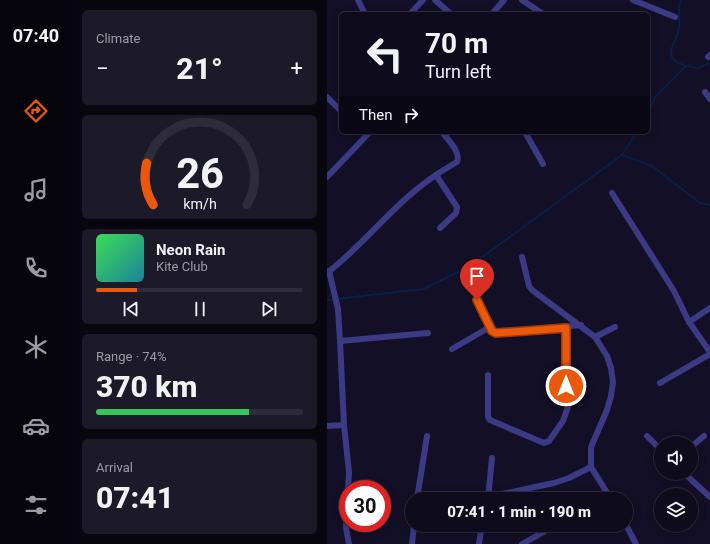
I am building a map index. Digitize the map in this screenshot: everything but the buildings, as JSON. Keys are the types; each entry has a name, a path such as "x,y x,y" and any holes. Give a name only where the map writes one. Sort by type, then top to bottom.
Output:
{"street":[{"path":"358,0 364,12"},
{"path":"412,12 423,0"},
{"path":"435,0 449,12"},
{"path":"494,12 504,0"},
{"path":"522,0 540,12"},
{"path":"633,0 675,16"},
{"path":"705,92 710,100"},
{"path":"327,97 339,109"},
{"path":"327,177 366,134"},
{"path":"349,544 347,528 349,472 344,425 341,341 335,293 328,272 361,243 410,195 436,175 457,162 459,158 443,134"},
{"path":"526,134 543,164"},
{"path":"436,175 457,207 456,213 440,228"},
{"path":"612,193 674,291 689,322 710,353 660,383"},
{"path":"522,257 529,286 532,290 581,325 595,337 607,356 613,382 607,410 591,447 591,467 607,492"},
{"path":"477,300 492,331 496,333 566,328 581,325"},
{"path":"689,322 710,308"},
{"path":"452,349 490,327"},
{"path":"595,337 615,327"},
{"path":"488,375 488,417 490,420 544,443 549,441 563,422 570,401 566,386 566,328"},
{"path":"341,341 428,333"},
{"path":"327,426 344,425"},
{"path":"418,492 427,436"},
{"path":"647,436 654,443"},
{"path":"698,441 704,436"},
{"path":"489,492 492,458"},
{"path":"516,492 554,484 591,467"},
{"path":"692,480 710,497"},
{"path":"411,544 413,532"},
{"path":"479,544 481,532"},
{"path":"522,544 543,532"},
{"path":"630,532 636,544"}],"waterway":[{"path":"681,0 679,10 679,28 671,55 678,63 686,66"},
{"path":"650,108 656,96 686,66 698,68 710,63"},
{"path":"327,300 423,289 470,266 622,155 636,134"},
{"path":"622,155 652,166 700,203 710,205"}],"route":[{"path":"477,300 492,331 496,333 566,328 566,386"}]}
